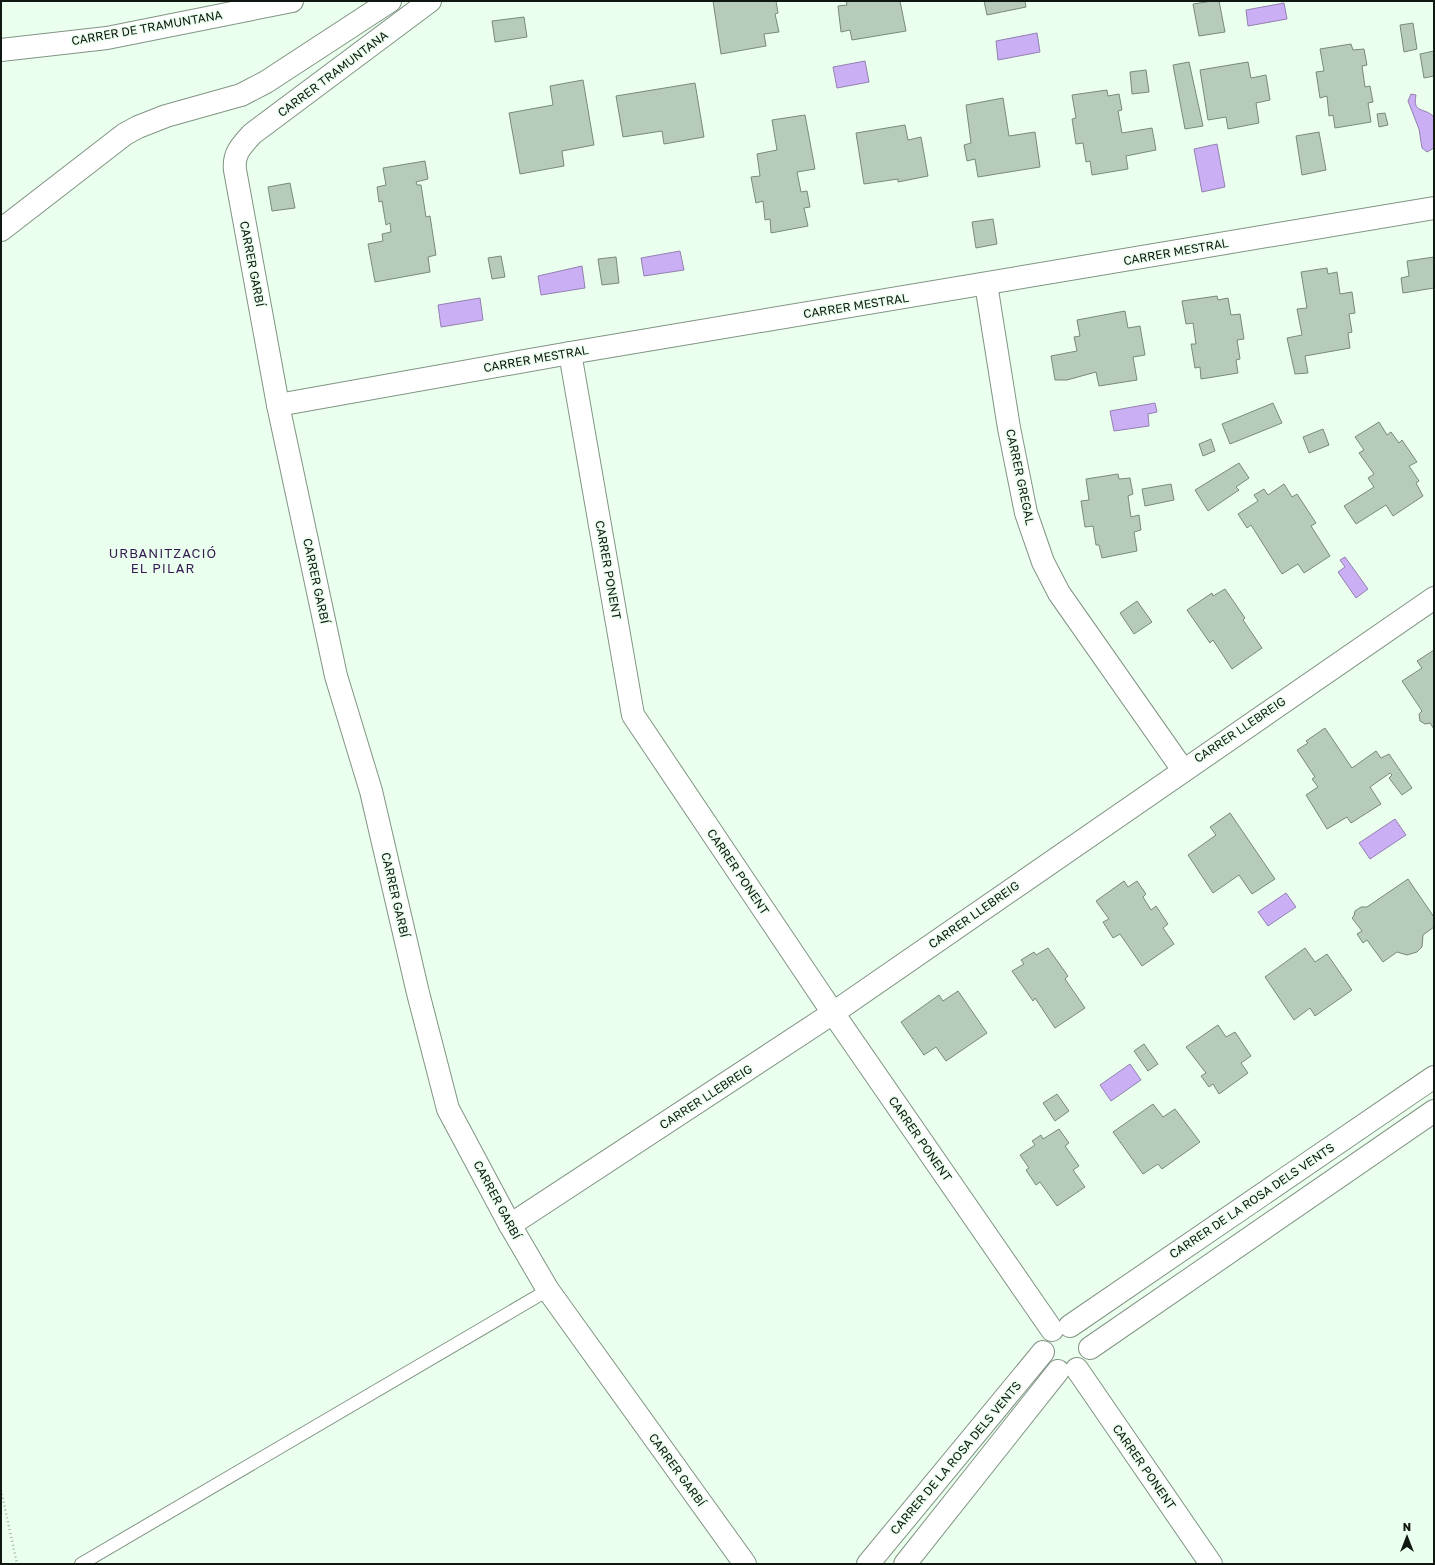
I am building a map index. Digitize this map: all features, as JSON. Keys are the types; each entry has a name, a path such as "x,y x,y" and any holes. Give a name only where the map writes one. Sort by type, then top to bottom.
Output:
{"street":[{"name":"CARRER DE TRAMUNTANA","path":"1,50 122,35 292,1"},
{"path":"1,230 125,134 166,116 241,95 266,82 390,1"},
{"name":"CARRER TRAMUNTANA","path":"238,150 252,134 430,1"},
{"name":"CARRER GARBÍ","path":"238,150 234,161 235,170 278,405 336,676 371,791 418,993 448,1108 510,1225 548,1290 745,1564"},
{"name":"CARRER MESTRAL","path":"278,405 570,353 1434,208"},
{"name":"CARRER GREGAL","path":"986,284 1026,514 1043,562 1059,593 1183,770"},
{"name":"CARRER PONENT","path":"570,353 633,715 833,1013 1061,1328"},
{"name":"CARRER LLEBREIG","path":"510,1225 833,1013 1434,598"},
{"name":"CARRER DE LA ROSA DELS VENTS","path":"1061,1328 1434,1077"},
{"path":"1090,1348 1434,1111"},
{"path":"1061,1328 1081,1331 1090,1348 1086,1361 1067,1370 1048,1364 1043,1352 1045,1338 1061,1328"},
{"name":"CARRER DE LA ROSA DELS VENTS","path":"868,1564 1043,1352"},
{"name":"CARRER PONENT","path":"1067,1370 1211,1564"},
{"name":"CARRER DE LA ROSA DELS VENTS","path":"905,1564 1067,1370"}],"lane":[{"path":"81,1564 548,1290"}],"path":[{"path":"1,1490 17,1564"}],"shaded area":[{"path":"1284,3 1287,19 1248,26 1246,10"},
{"path":"1037,33 1040,52 998,60 996,41"},
{"path":"865,61 869,82 837,88 833,67"},
{"path":"1411,94 1416,95 1415,101 1418,108 1434,117 1434,148 1427,152 1422,148 1419,129 1408,101"},
{"path":"1217,144 1225,187 1202,192 1194,149"},
{"path":"680,251 684,270 644,276 641,258"},
{"path":"582,266 585,288 541,295 538,276"},
{"path":"480,298 483,320 441,327 438,305"},
{"path":"1155,403 1157,412 1148,414 1149,426 1114,431 1110,411"},
{"path":"1345,557 1368,589 1356,598 1338,572 1345,567 1340,560"},
{"path":"1395,819 1406,835 1370,859 1359,843"},
{"path":"1286,893 1296,907 1268,926 1258,912"},
{"path":"1130,1064 1141,1080 1111,1101 1100,1085"}],"building":[{"path":"713,1 776,1 778,13 775,14 779,32 764,34 766,46 721,54"},
{"path":"846,1 900,1 906,31 852,40 850,30 841,32 838,6 847,5"},
{"path":"984,1 1025,1 1026,7 987,15"},
{"path":"1219,1 1225,32 1199,36 1193,4"},
{"path":"524,17 527,37 495,42 492,21"},
{"path":"1413,23 1417,49 1404,52 1400,25"},
{"path":"1351,44 1353,50 1364,49 1367,65 1362,66 1365,87 1370,86 1373,102 1368,103 1371,122 1335,128 1333,115 1329,116 1327,96 1320,98 1316,72 1324,71 1320,49"},
{"path":"1434,51 1434,76 1424,78 1420,54"},
{"path":"1189,62 1203,126 1185,129 1173,65"},
{"path":"1248,62 1251,78 1266,75 1270,100 1256,103 1259,123 1228,129 1226,117 1208,120 1200,70"},
{"path":"1146,70 1149,92 1132,94 1130,72"},
{"path":"583,80 594,145 562,151 564,166 520,174 509,113 553,105 550,86"},
{"path":"695,83 704,137 664,144 662,131 623,137 616,96"},
{"path":"1107,90 1108,96 1119,94 1122,110 1118,111 1122,133 1152,128 1156,150 1126,156 1128,169 1092,175 1090,161 1086,162 1083,143 1076,144 1072,119 1076,118 1072,95"},
{"path":"1003,98 1009,136 1035,132 1040,167 978,177 975,159 967,161 964,145 971,143 966,105"},
{"path":"1385,113 1388,125 1379,127 1377,114"},
{"path":"805,115 815,169 797,172 801,192 807,191 810,207 804,208 808,226 771,233 770,219 765,220 763,201 756,203 751,177 760,176 757,154 777,150 772,120"},
{"path":"905,125 908,140 921,137 928,176 898,182 898,179 864,184 856,133"},
{"path":"1319,132 1326,170 1302,175 1296,136"},
{"path":"425,161 428,179 416,182 417,185 421,185 426,217 430,216 436,255 428,257 430,272 375,282 368,244 383,241 382,234 391,232 390,223 386,225 382,201 379,202 377,187 386,185 383,168"},
{"path":"290,183 295,208 272,211 268,187"},
{"path":"993,219 997,244 976,248 972,222"},
{"path":"501,256 505,277 492,279 488,258"},
{"path":"616,257 619,283 602,285 598,259"},
{"path":"1434,257 1434,288 1403,293 1401,278 1409,276 1407,261"},
{"path":"1327,268 1328,274 1337,272 1340,294 1352,292 1355,313 1349,314 1352,332 1348,333 1350,348 1305,356 1308,373 1295,374 1287,338 1302,335 1297,309 1307,308 1301,272"},
{"path":"1217,296 1218,300 1228,298 1231,315 1240,314 1244,339 1237,340 1240,359 1236,360 1238,373 1201,379 1200,367 1195,368 1191,344 1196,344 1193,323 1186,324 1182,301"},
{"path":"1125,311 1128,328 1140,326 1145,355 1133,357 1137,380 1099,386 1096,372 1067,380 1055,380 1051,356 1077,351 1074,337 1080,336 1077,320"},
{"path":"1273,403 1282,423 1230,444 1222,424"},
{"path":"1379,422 1387,435 1391,432 1399,443 1402,440 1417,462 1409,466 1419,481 1416,483 1423,496 1393,516 1386,505 1356,524 1344,506 1374,487 1368,478 1374,474 1359,453 1364,450 1355,437"},
{"path":"1323,429 1329,445 1309,453 1303,437"},
{"path":"1211,439 1215,451 1203,456 1199,444"},
{"path":"1239,463 1249,478 1236,487 1239,490 1208,511 1195,490"},
{"path":"1118,474 1119,479 1130,478 1133,494 1128,496 1131,517 1139,515 1141,530 1134,532 1137,551 1102,558 1099,545 1096,545 1093,526 1085,527 1081,501 1089,500 1086,479"},
{"path":"1171,484 1174,500 1145,506 1142,489"},
{"path":"1284,484 1292,497 1297,494 1316,523 1311,526 1330,556 1304,573 1298,564 1282,574 1251,525 1247,528 1238,514 1258,501 1254,495 1264,489 1268,495"},
{"path":"1225,589 1245,618 1243,620 1262,648 1232,669 1213,640 1210,643 1187,610 1212,593 1213,596"},
{"path":"1137,601 1152,622 1134,634 1120,613"},
{"path":"1434,650 1434,729 1430,723 1425,724 1420,721 1419,714 1422,711 1402,681 1422,668 1417,661"},
{"path":"1325,728 1352,768 1376,751 1381,758 1389,754 1412,788 1402,795 1389,778 1392,775 1390,773 1370,787 1381,804 1351,823 1347,817 1327,829 1306,795 1318,787 1312,779 1315,777 1297,750 1308,743 1306,741"},
{"path":"1230,813 1275,879 1252,894 1239,875 1213,893 1188,855 1216,835 1210,827"},
{"path":"1408,879 1434,917 1434,927 1423,935 1422,947 1417,952 1407,955 1397,952 1383,962 1367,940 1363,943 1357,934 1362,931 1352,918 1355,911 1361,907 1367,907"},
{"path":"1124,881 1128,887 1137,881 1146,894 1143,897 1151,910 1156,906 1168,924 1163,928 1174,944 1142,966 1120,934 1113,938 1103,922 1109,919 1096,901"},
{"path":"1048,948 1068,976 1065,979 1085,1008 1055,1028 1035,998 1033,1001 1012,971 1024,964 1021,960 1034,952 1036,955"},
{"path":"1305,948 1315,962 1327,954 1352,990 1315,1016 1310,1008 1294,1020 1265,977"},
{"path":"958,991 987,1033 946,1061 936,1047 924,1055 901,1022 939,995 943,1001"},
{"path":"1218,1025 1226,1037 1235,1032 1251,1056 1241,1063 1248,1073 1219,1094 1213,1084 1209,1087 1201,1076 1206,1073 1186,1047"},
{"path":"1144,1044 1158,1064 1148,1071 1134,1051"},
{"path":"1057,1094 1069,1111 1055,1121 1043,1103"},
{"path":"1153,1104 1163,1117 1175,1109 1200,1142 1162,1169 1158,1164 1143,1174 1113,1132"},
{"path":"1059,1129 1069,1143 1065,1146 1079,1166 1073,1170 1085,1187 1057,1206 1040,1182 1036,1185 1026,1170 1029,1168 1020,1155 1035,1145 1032,1141 1041,1135 1043,1139"}],"district":[{"name":"URBANITZACIÓ EL PILAR","path":"163,560"}]}
